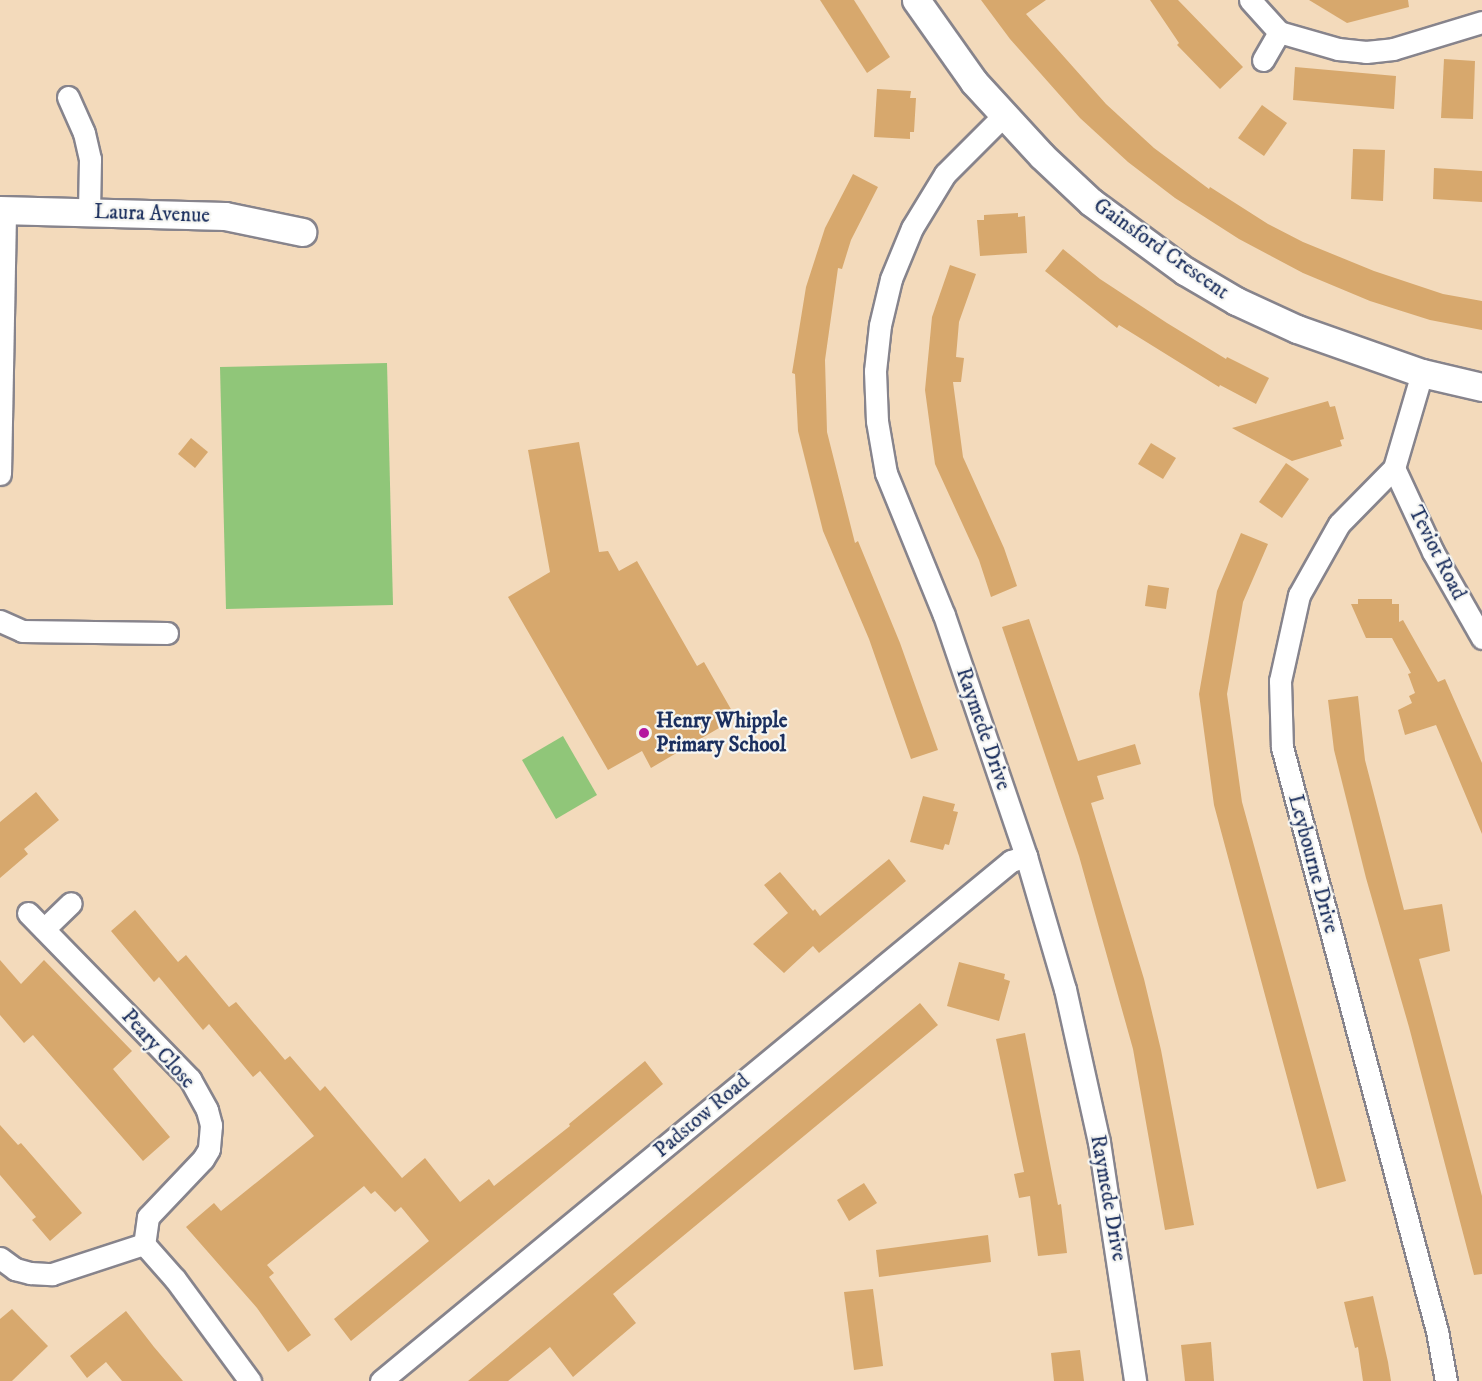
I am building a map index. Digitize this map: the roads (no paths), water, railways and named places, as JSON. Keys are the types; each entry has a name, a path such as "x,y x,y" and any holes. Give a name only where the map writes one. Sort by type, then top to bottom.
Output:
{"street":[{"name":"Gainsford Crescent","path":"916,0 974,81 1003,116 1091,202 1185,271 1236,301 1298,329 1422,373 1482,387"},
{"path":"1250,0 1279,32 1338,49 1366,52 1393,49 1482,22"},
{"path":"1263,60 1279,32"},
{"path":"68,97 84,133 90,159 89,212"},
{"name":"Raymede Drive","path":"1003,116 945,174 912,228 891,279 880,325 875,371 877,421 886,473 944,615 1026,856 1065,989 1099,1142 1135,1381"},
{"path":"0,474 3,210"},
{"name":"Laura Avenue","path":"3,210 225,216 302,232"},
{"name":"Leybourne Drive","path":"1422,373 1394,468 1339,524 1299,594 1280,681 1282,747 1437,1331 1446,1381"},
{"name":"Teviot Road","path":"1394,468 1433,552 1482,638"},
{"path":"0,621 22,631 167,633"},
{"name":"Padstow Road","path":"381,1381 1011,861 1026,856"},
{"path":"44,929 71,903"},
{"name":"Peary Close","path":"28,913 190,1079 207,1110 211,1125 209,1149 203,1159 148,1217 144,1244"},
{"path":"0,1258 15,1269 30,1274 52,1274 144,1244 175,1279 250,1381"}],"place":[{"name":"Henry Whipple Primary School","path":"644,733"}]}
